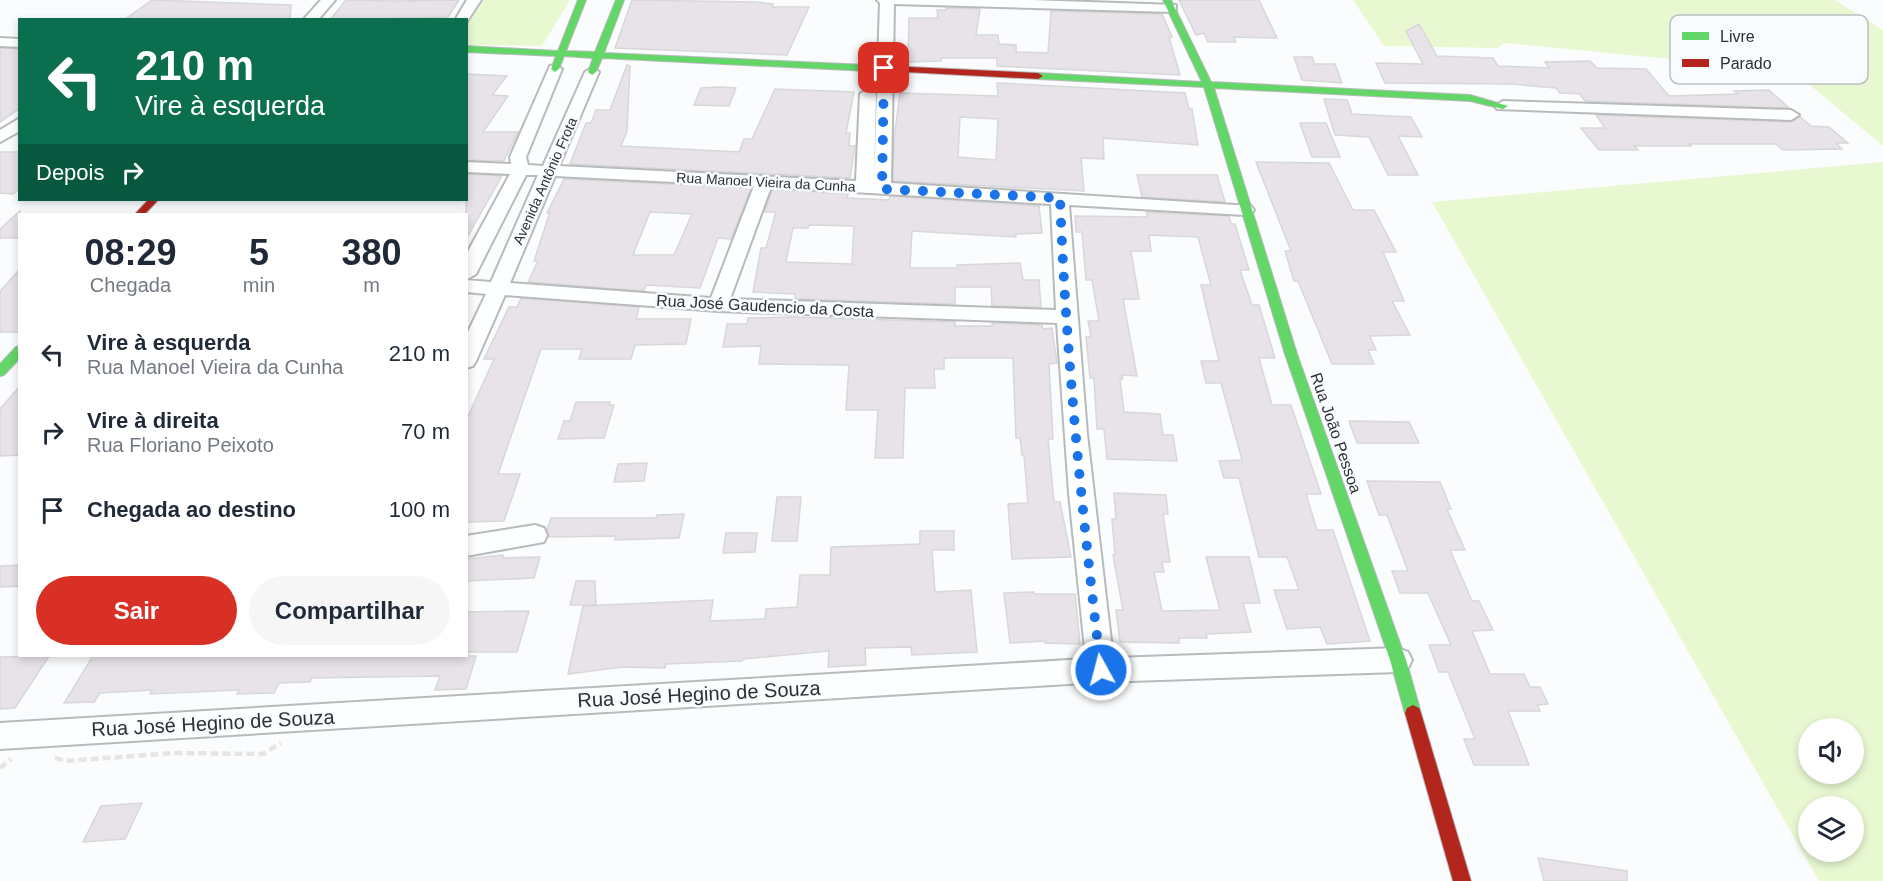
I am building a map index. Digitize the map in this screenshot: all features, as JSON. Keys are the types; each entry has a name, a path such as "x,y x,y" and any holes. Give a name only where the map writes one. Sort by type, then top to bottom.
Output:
{"street":[{"path":"312,18 328,0"},
{"path":"463,18 474,0"},
{"name":"Avenida Antônio Frota","path":"468,270 521,169 518,157 553,64 582,0"},
{"name":"Avenida Antônio Frota","path":"468,356 598,67 620,0"},
{"path":"864,188 875,75 886,0 1169,4"},
{"name":"Rua João Pessoa","path":"1169,4 1209,87 1291,354 1398,660 1462,881"},
{"path":"0,28 18,29"},
{"path":"0,42 18,44"},
{"path":"468,49 553,64 598,67 875,75 1470,98 1503,106"},
{"path":"875,75 882,189"},
{"path":"1396,109 1467,110 1503,106 1791,115"},
{"path":"0,137 18,124"},
{"path":"0,144 18,145"},
{"name":"Rua Manoel Vieira da Cunha","path":"468,167 765,181 1245,210"},
{"path":"718,305 765,181"},
{"path":"1060,198 1065,317 1077,472 1101,670"},
{"path":"141,213 152,201"},
{"name":"Rua José Gaudencio da Costa","path":"468,286 718,305 1065,317"},
{"path":"0,372 18,352"},
{"path":"468,546 535,535"},
{"name":"Rua José Hegino de Souza","path":"0,736 1101,670 1398,660"}],"green space":[{"path":"484,0 570,0 542,46 468,45 468,23"},
{"path":"1353,0 1835,0 1859,15 1670,15 1670,59 1505,43 1497,48 1384,46"},
{"path":"1868,21 1883,30 1883,146 1809,84 1868,84"},
{"path":"1883,162 1883,881 1819,881 1808,862 1864,862 1864,796 1798,796 1798,844 1432,202"}],"building":[{"path":"152,0 291,5 290,18 127,18"},
{"path":"346,0 459,0 448,17 332,18"},
{"path":"632,0 755,2 773,4 772,7 809,7 787,55 615,48"},
{"path":"1179,0 1259,0 1277,38 1233,37 1236,42 1208,42 1204,33 1196,35"},
{"path":"946,8 980,9 976,35 998,35 999,44 1016,45 1016,52 1048,53 1051,11 1162,14 1172,37 1169,37 1180,75 997,66 997,58 941,58 941,61 908,62 909,18 938,18 937,10 946,10"},
{"path":"1419,24 1437,56 1493,58 1498,66 1549,68 1545,62 1590,61 1597,68 1646,69 1669,96 1738,94 1734,91 1769,90 1789,108 1585,101 1580,94 1560,93 1556,88 1511,84 1385,83 1376,63 1423,64 1406,31"},
{"path":"0,48 18,49 18,109 0,122"},
{"path":"1294,57 1312,57 1315,64 1335,64 1342,83 1302,80"},
{"path":"627,65 630,66 627,131 621,146 739,152 744,139 752,139 775,89 854,92 846,133 850,133 849,146 855,146 850,178 570,164 586,123 591,123 596,110 610,110"},
{"path":"468,74 507,76 492,95 508,96 483,132 518,132 504,161 468,160"},
{"path":"997,83 1185,93 1189,109 1192,109 1198,145 1103,138 1104,159 1081,158 1084,191 893,181 894,138 900,93 998,96","holes":["960,117 998,119 996,160 958,157"]},
{"path":"701,88 736,88 729,106 694,105"},
{"path":"1324,99 1347,100 1352,114 1411,117 1422,137 1398,136 1418,175 1388,175 1369,137 1335,135"},
{"path":"1596,115 1791,122 1800,117 1811,126 1829,127 1848,143 1836,143 1842,149 1783,150 1776,144 1689,144 1691,146 1634,146 1638,150 1599,150 1581,128 1605,128"},
{"path":"1300,123 1326,123 1340,157 1312,157"},
{"path":"0,152 18,152 18,190 13,194 0,193"},
{"path":"1256,162 1329,163 1353,210 1374,210 1396,252 1383,252 1404,301 1392,301 1410,335 1370,336 1376,350 1368,350 1374,364 1332,364 1298,281 1294,281 1285,251 1291,251"},
{"path":"468,174 502,176 468,236 468,213 466,213"},
{"path":"1137,175 1217,175 1225,202 1142,197"},
{"path":"564,179 751,188 731,239 718,238 700,288 646,285 644,291 528,282 538,261 534,261 550,212 547,213","holes":["650,212 692,214 674,255 633,255"]},
{"path":"773,189 848,194 847,198 889,200 890,196 1039,206 1042,233 1015,234 1016,237 912,231 910,268 958,268 957,265 1020,263 1023,280 1039,280 1041,307 992,306 991,287 955,287 955,304 795,299 795,294 753,292 761,248 766,248 776,212 764,212","holes":["809,225 854,226 852,264 786,262 793,228 808,228"]},
{"path":"20,211 18,213 18,238 0,238 0,229"},
{"path":"1146,212 1229,216 1231,224 1235,224 1249,270 1240,270 1252,305 1259,305 1275,358 1259,358 1272,405 1291,405 1321,494 1306,494 1317,530 1333,530 1370,641 1327,644 1320,627 1287,629 1274,590 1299,590 1287,557 1259,557 1239,478 1224,478 1219,461 1242,460 1221,383 1206,383 1201,361 1219,361 1201,285 1211,285 1198,237 1149,235 1151,251 1131,251 1139,299 1123,299 1137,376 1122,375 1123,379 1120,379 1124,412 1160,414 1163,435 1173,435 1177,461 1107,459 1104,429 1097,429 1094,378 1090,378 1086,337 1091,337 1088,321 1099,321 1092,280 1086,280 1082,232 1076,232 1075,216 1148,217"},
{"path":"18,271 18,332 0,332 0,291"},
{"path":"521,298 639,307 636,319 691,319 686,344 635,345 631,359 579,359 582,349 541,349 498,474 520,474 504,521 468,522 468,417 494,359 484,359 509,307 517,307"},
{"path":"794,317 955,322 955,326 993,326 992,323 1042,325 1043,329 1052,328 1057,363 1049,364 1053,439 1048,439 1054,502 1060,502 1071,557 1012,559 1008,504 1028,503 1024,455 1022,455 1020,438 1016,438 1013,358 944,358 944,369 934,369 935,388 905,388 903,458 875,458 878,410 846,410 849,365 759,364 761,346 723,347 727,324 747,324 748,318"},
{"path":"18,388 18,455 0,456 0,409"},
{"path":"576,402 610,402 609,405 614,405 604,438 558,439 564,421 570,421"},
{"path":"1349,421 1409,422 1419,443 1357,443"},
{"path":"647,463 644,481 614,482 618,464"},
{"path":"1367,481 1440,482 1451,509 1447,509 1465,550 1450,550 1472,601 1479,601 1493,630 1472,631 1490,674 1524,674 1530,687 1540,687 1548,704 1537,705 1540,711 1508,711 1529,765 1474,765 1464,739 1475,739 1448,672 1439,672 1429,645 1451,645 1428,593 1400,593 1392,571 1408,571 1387,515 1379,515"},
{"path":"1114,493 1166,495 1168,514 1163,514 1170,562 1162,562 1164,572 1154,572 1162,611 1220,610 1206,557 1249,557 1260,603 1243,603 1251,632 1206,634 1207,638 1179,638 1179,643 1120,642 1116,610 1123,610 1113,555 1115,555 1112,519 1116,519"},
{"path":"777,497 801,497 797,541 772,541"},
{"path":"684,514 679,538 615,540 616,536 548,537 547,530 551,518 656,518 657,515"},
{"path":"920,531 954,531 954,550 932,550 935,592 971,590 977,652 912,655 911,647 865,648 866,665 828,667 829,651 743,659 742,661 666,664 665,668 622,667 568,674 583,606 713,600 710,621 765,619 766,609 797,607 800,575 830,575 831,547 920,544"},
{"path":"726,533 757,533 755,552 723,553"},
{"path":"503,555 503,558 540,557 534,578 468,581 468,559"},
{"path":"18,565 18,586 0,587 0,566"},
{"path":"576,581 595,581 596,605 570,605"},
{"path":"1034,592 1034,594 1075,594 1080,644 1045,643 1045,641 1010,643 1004,593"},
{"path":"529,611 517,652 468,652 468,612"},
{"path":"476,656 466,689 435,690 440,676 312,678 310,682 279,683 274,693 237,694 239,690 150,694 152,690 100,693 94,702 64,703 92,657"},
{"path":"0,657 48,657 15,708 0,709"},
{"path":"142,803 125,839 83,842 101,806"},
{"path":"1538,858 1627,871 1627,881 1544,881"}],"traffic: fast":[{"path":"555,69 582,0"},
{"path":"592,72 620,0"},
{"path":"1167,0 1209,87 1291,354 1398,660 1413,713"},
{"path":"468,49 889,69"},
{"path":"1038,76 1470,98 1503,106"},
{"path":"0,372 18,352"}],"traffic: jam":[{"path":"889,69 1038,76"},
{"path":"141,213 152,201"},
{"path":"1413,713 1462,881"}],"route":[{"path":"884,68 882,189 1060,198 1065,317 1077,472 1101,670"}]}
